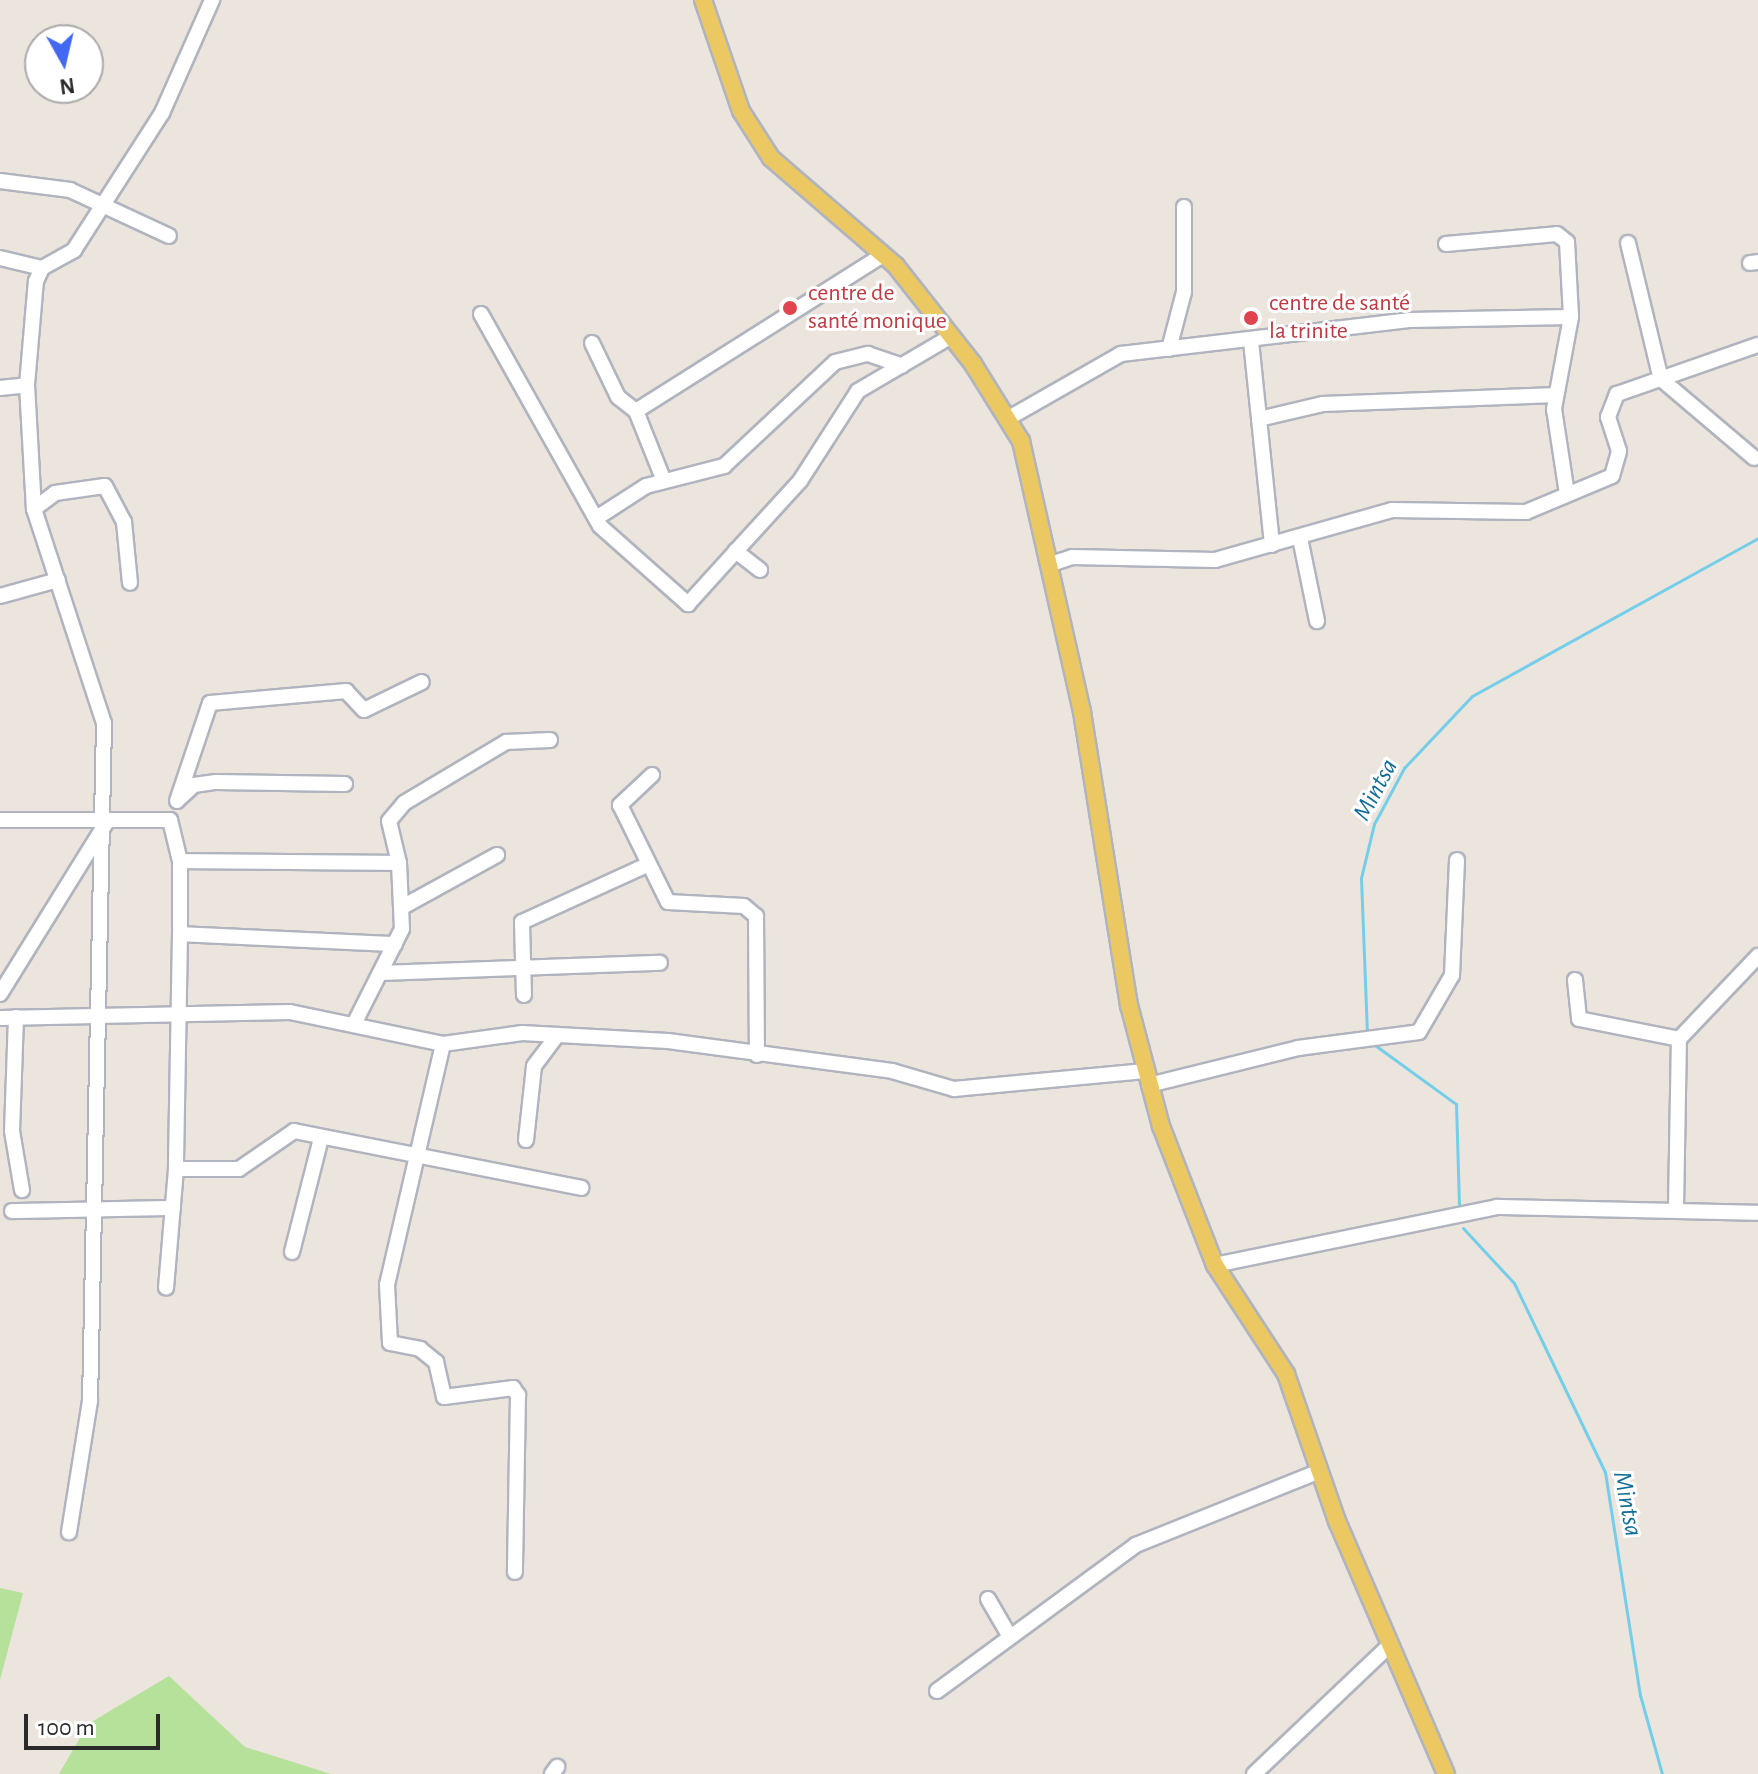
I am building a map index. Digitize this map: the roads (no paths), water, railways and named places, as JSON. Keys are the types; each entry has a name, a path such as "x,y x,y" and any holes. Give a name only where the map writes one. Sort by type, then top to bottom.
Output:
{"main road":[{"path":"703,0 741,111 771,158 883,255 950,337 1021,441 1051,564 1147,1078 1215,1265 1286,1374 1320,1471 1389,1646 1446,1774"}],"street":[{"path":"0,258 42,268 74,250 100,202 181,81 212,0"},
{"path":"0,181 70,190 169,236"},
{"path":"1169,349 1184,292 1184,207"},
{"path":"1446,244 1564,235 1571,317 1556,395 1556,460 1567,494"},
{"path":"1628,243 1661,379 1754,458"},
{"path":"636,411 883,255"},
{"path":"42,268 27,385 34,509 104,723 106,823 96,1017 90,1401 69,1532"},
{"path":"481,314 598,517 688,604 800,481 858,391 950,337"},
{"path":"1007,419 1103,358 1409,320 1571,317"},
{"path":"1251,341 1272,545"},
{"path":"592,343 618,397 636,411 664,481"},
{"path":"1051,564 1072,557 1215,560 1392,510 1526,512 1612,476 1619,463 1610,403 1661,379 1758,345"},
{"path":"598,517 664,481 724,466 835,362 868,354 902,366"},
{"path":"0,388 27,385"},
{"path":"1259,419 1323,404 1556,395"},
{"path":"34,509 55,493 105,486 124,522 130,583"},
{"path":"1300,538 1317,621"},
{"path":"736,551 760,570"},
{"path":"0,596 58,580"},
{"path":"166,1288 176,1169 175,1019 180,934 180,861 170,820 210,703 346,691 364,710 422,682"},
{"path":"355,1022 395,944 406,905 389,821 404,803 506,742 550,740"},
{"path":"652,775 620,805 647,865 668,902 744,906 756,916 757,1055"},
{"path":"177,801 194,785 216,782 345,784"},
{"path":"0,820 106,823 170,820"},
{"path":"0,994 106,823"},
{"path":"406,905 497,855"},
{"path":"0,1018 175,1019 290,1012 355,1022 443,1044 557,1035 892,1071 954,1089 1147,1078 1298,1048 1419,1032 1452,975 1457,860"},
{"path":"180,861 399,863"},
{"path":"524,995 519,966 522,922 647,865"},
{"path":"180,934 395,944"},
{"path":"1676,1208 1679,1039 1758,956"},
{"path":"381,973 660,963"},
{"path":"1575,980 1579,1019 1679,1039"},
{"path":"16,1017 12,1131 22,1190"},
{"path":"526,1140 534,1066 557,1035"},
{"path":"443,1044 412,1158 387,1285 390,1343 420,1349 436,1362 444,1397 513,1388 518,1395 515,1572"},
{"path":"176,1169 239,1169 294,1131 412,1158 581,1188"},
{"path":"292,1252 321,1138"},
{"path":"1215,1265 1497,1207 1676,1208 1758,1213"},
{"path":"12,1211 173,1208"},
{"path":"937,1691 1136,1545 1320,1471"},
{"path":"988,1599 1010,1637"},
{"path":"1254,1774 1389,1646"}],"waterway":[{"name":"Mintsa","path":"1367,1034 1361,878 1374,824 1404,768 1472,696 1758,538"},
{"name":"Mintsa","path":"1372,1043 1456,1104 1459,1204"},
{"name":"Mintsa","path":"1463,1228 1514,1283 1605,1472 1640,1695 1662,1774"}],"place":[{"name":"centre de santé monique","path":"790,308"},
{"name":"centre de santé la trinite","path":"1251,318"}]}
